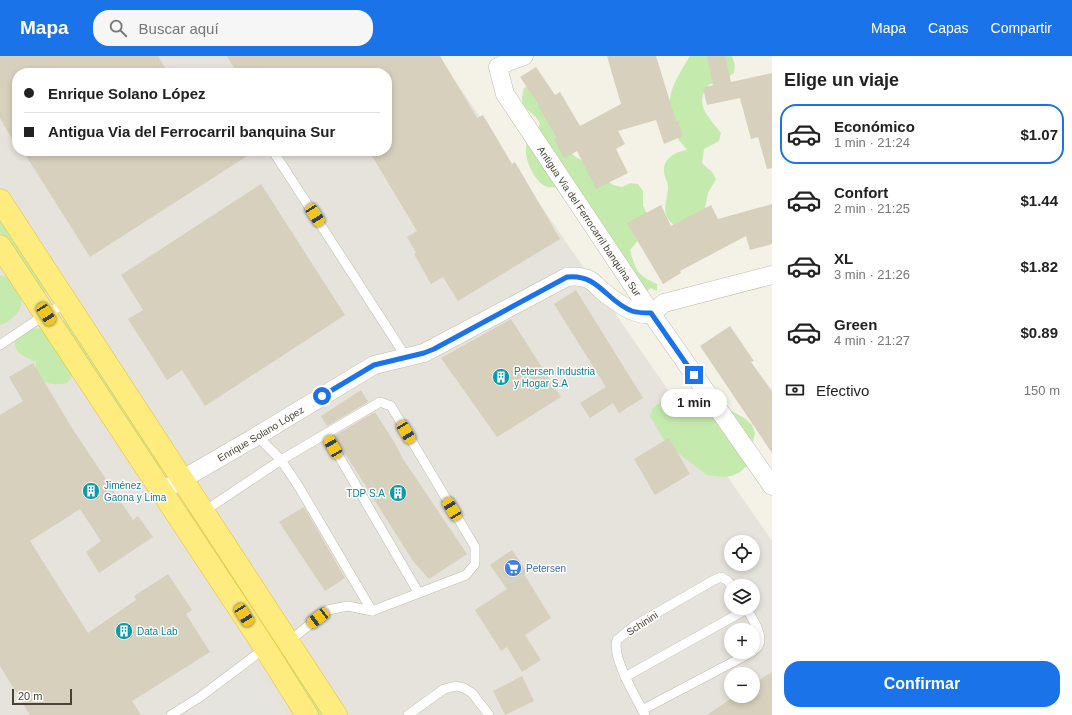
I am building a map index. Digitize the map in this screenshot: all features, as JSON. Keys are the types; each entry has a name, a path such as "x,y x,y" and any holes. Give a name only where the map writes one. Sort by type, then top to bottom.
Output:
{"highway":[{"path":"0,200 336,715"},
{"path":"0,246 265,648 307,715"}],"street":[{"path":"495,61 510,61 524,56"},
{"name":"Antigua Via del Ferrocarril banquina Sur","path":"495,61 505,94 651,313 772,486"},
{"path":"651,313 664,303 772,275"},
{"name":"Enrique Solano López","path":"162,491 257,436 374,365 424,353 434,349 567,277 573,276 587,279 627,309 642,313 651,313"}],"lane":[{"path":"276,156 406,357"},
{"path":"0,345 46,314 67,302"},
{"path":"203,512 281,460 380,402 391,406 475,547 475,564 466,575 418,592 372,611 348,606 328,610 288,642"},
{"path":"326,434 418,592"},
{"path":"257,436 281,460 299,487 372,611"},
{"name":"Schinini","path":"724,579 721,577 714,580 634,626 617,640 616,649 625,677 643,713 740,659"},
{"path":"625,677 735,615"},
{"path":"171,715 200,697 265,648"},
{"path":"408,715 444,689 456,686 464,688 472,694 489,715"}],"shaded area":[{"path":"0,56 438,56 772,541 772,715 0,715"},
{"path":"255,666 287,715 200,715 195,707"}],"green space":[{"path":"690,56 732,56 735,65 734,73 718,84 710,84 702,97 704,110 721,133 719,141 704,149 702,163 712,172 716,179 708,193 703,218 676,227 667,217 665,208 668,186 664,175 664,166 671,156 687,150 678,139 677,127 670,102 673,88 679,74"},
{"path":"532,85 571,119 584,128 569,149 574,156 613,185 622,187 630,183 638,184 643,191 643,206 649,217 645,232 630,250 638,272 645,278 657,284 657,291 651,288 638,297 562,191 554,187 545,186 532,171 526,156 527,143 530,137 537,132 540,123 524,105 522,95 524,88"},
{"path":"0,217 47,290 45,292 39,293 0,233"},
{"path":"0,275 14,284 21,297 21,305 15,316 6,323 0,325"},
{"path":"67,320 162,467 159,470 62,321"},
{"path":"42,328 73,371 71,378 67,383 50,384 39,379 35,376 36,362 20,354 16,348 15,338 28,329"},
{"path":"686,393 694,394 701,417 715,407 723,406 746,419 752,425 755,433 750,458 747,466 740,472 732,476 723,477 707,475 666,444 650,416 653,408 668,397"},
{"path":"190,509 326,715 316,715 185,510"}],"building":[{"path":"0,56 158,56 165,68 12,68 12,139 0,118"},
{"path":"227,56 440,56 477,118 483,115 512,164 515,162 560,239 458,301 443,277 431,284 414,254 416,253 407,237 417,231 372,156 392,156 392,68 234,68"},
{"path":"607,56 656,56 676,121 678,121 683,136 664,144 656,120 618,131 625,144 616,149 628,173 596,189 577,151 564,158 554,139 557,138 538,106 539,105 520,77 536,67 555,95 560,92 580,126 621,104"},
{"path":"707,56 725,56 731,82 772,73 772,168 767,169 758,137 751,139 740,98 707,105 703,88 713,85"},
{"path":"26,156 247,156 90,257"},
{"path":"261,184 345,315 205,406 182,370 167,380 128,319 143,310 121,275"},
{"path":"772,204 772,244 750,250 746,236 680,271 681,273 663,284 627,223 661,205 671,226 711,205 718,219"},
{"path":"576,290 643,398 619,413 613,403 590,418 580,403 606,387 554,304"},
{"name":"Petersen Industria y Hogar S.A","path":"511,319 561,397 497,437 441,358"},
{"path":"730,326 754,361 751,362 772,391 772,453 700,346"},
{"path":"33,363 72,428 133,520 138,516 153,537 99,573 86,552 101,541 80,509 30,541 88,633 136,600 134,596 168,574 192,610 186,614 210,652 132,701 141,715 30,715 0,666 0,415 23,401 9,377"},
{"path":"361,390 368,402 327,426 321,416"},
{"name":"TDP S.A","path":"375,412 403,459 467,554 429,579 413,561 334,436"},
{"path":"669,438 690,474 655,495 634,459"},
{"path":"304,507 345,578 325,591 279,522"},
{"path":"512,550 527,572 524,574 551,618 525,635 541,660 522,672 507,647 501,651 475,610 507,589 490,565"},
{"path":"772,672 772,715 707,715 725,703 760,703 760,680"},
{"path":"522,676 534,701 505,715 493,691"}],"place":[{"name":"Petersen Industria y Hogar S.A","path":"501,377"},
{"name":"Jiménez Gaona y Lima","path":"91,491"},
{"name":"TDP S.A","path":"398,493"},
{"name":"Petersen","path":"513,568"},
{"name":"Data Lab","path":"124,631"}],"route":[{"path":"322,396 374,365 424,353 434,349 567,277 573,276 593,282 627,309 642,313 651,313 694,375"}]}
